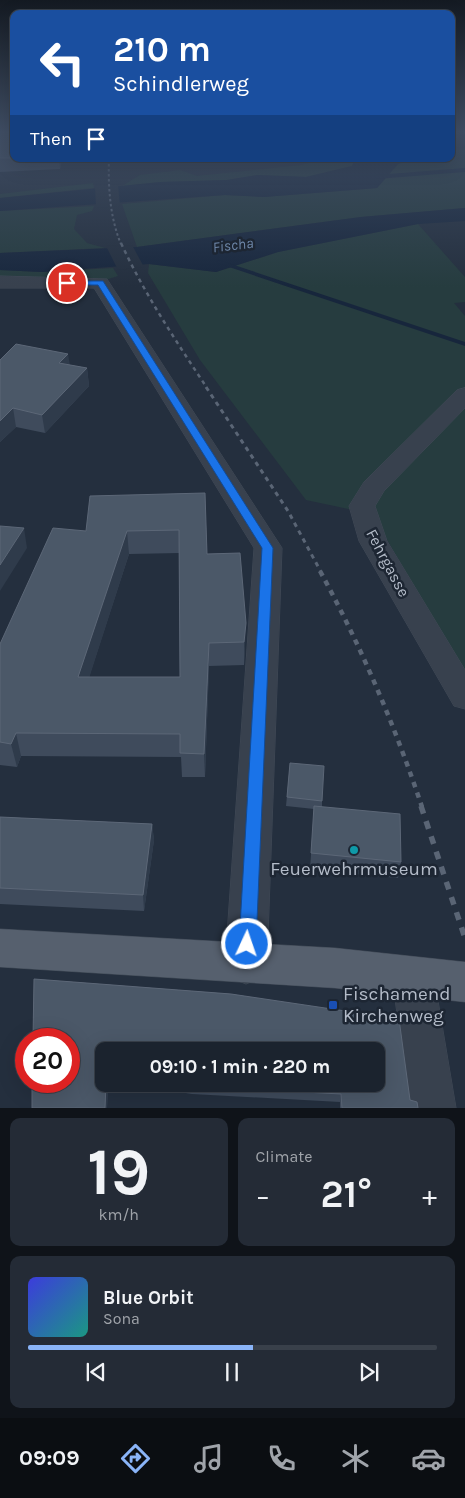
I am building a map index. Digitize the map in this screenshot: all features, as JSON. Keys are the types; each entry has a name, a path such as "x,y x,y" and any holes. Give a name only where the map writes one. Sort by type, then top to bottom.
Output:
{"main road":[{"path":"0,948 335,968 465,982"}],"street":[{"path":"0,282 100,283 268,548 246,964"},
{"name":"Fehrgasse","path":"465,394 373,487 362,506 373,541 465,697"},
{"path":"414,977 433,1108"}],"green space":[{"path":"87,184 93,184 94,188 0,198 0,194"},
{"path":"126,184 144,184 122,186"},
{"path":"381,184 465,184 465,208 361,217 137,247 122,204 225,195 264,197 377,188"},
{"path":"94,206 92,211 77,215 74,229 87,243 105,248 0,253 0,211"},
{"path":"418,224 465,277 465,302 454,303 465,316 465,674 372,514 306,500 200,360 148,273 149,264 216,272 278,252"},
{"path":"113,268 118,276 105,280 0,280 0,270 42,272"}],"water":[{"path":"144,184 381,184 377,188 264,197 225,195 0,211 0,198"},
{"name":"Fischa","path":"465,208 465,221 418,224 278,252 216,272 149,264 42,272 0,270 0,253 137,247 361,217"}],"pier":[{"path":"118,184 120,206 96,208 95,186"},
{"path":"132,245 144,267 118,270 106,246"}],"building":[{"path":"16,344 68,354 59,363 87,368 42,415 13,408 0,421 0,360"},
{"path":"205,493 207,554 240,553 246,623 244,642 209,643 204,754 180,753 180,734 16,733 11,744 0,742 0,644 53,528 86,531 90,496","holes":["179,530 180,677 78,677 127,531"]},
{"path":"0,526 24,528 0,565"},
{"path":"290,763 324,766 322,801 287,797"},
{"name":"Feuerwehrmuseum","path":"314,806 400,814 401,862 311,853"},
{"path":"0,817 152,824 143,895 0,888"},
{"path":"34,979 231,994 399,1019 410,1100 417,1102 418,1108 342,1108 341,1094 304,1092 385,1092 385,1042 95,1042 95,1092 106,1092 105,1108 32,1108 32,1093 80,1093 80,1028 33,1028"}],"waterway":[{"name":"Fischa","path":"219,262 465,344"}],"railway":[{"path":"109,184 114,224 121,244"},
{"path":"121,243 172,335 207,388"},
{"path":"206,387 288,511 321,572"},
{"path":"320,571 376,687 422,807"},
{"path":"421,806 465,938"}],"place":[{"name":"Feuerwehrmuseum","path":"354,850"},
{"name":"Fischamend Kirchenweg","path":"333,1005"}],"route":[{"path":"67,283 100,283 268,548 247,944"}]}
